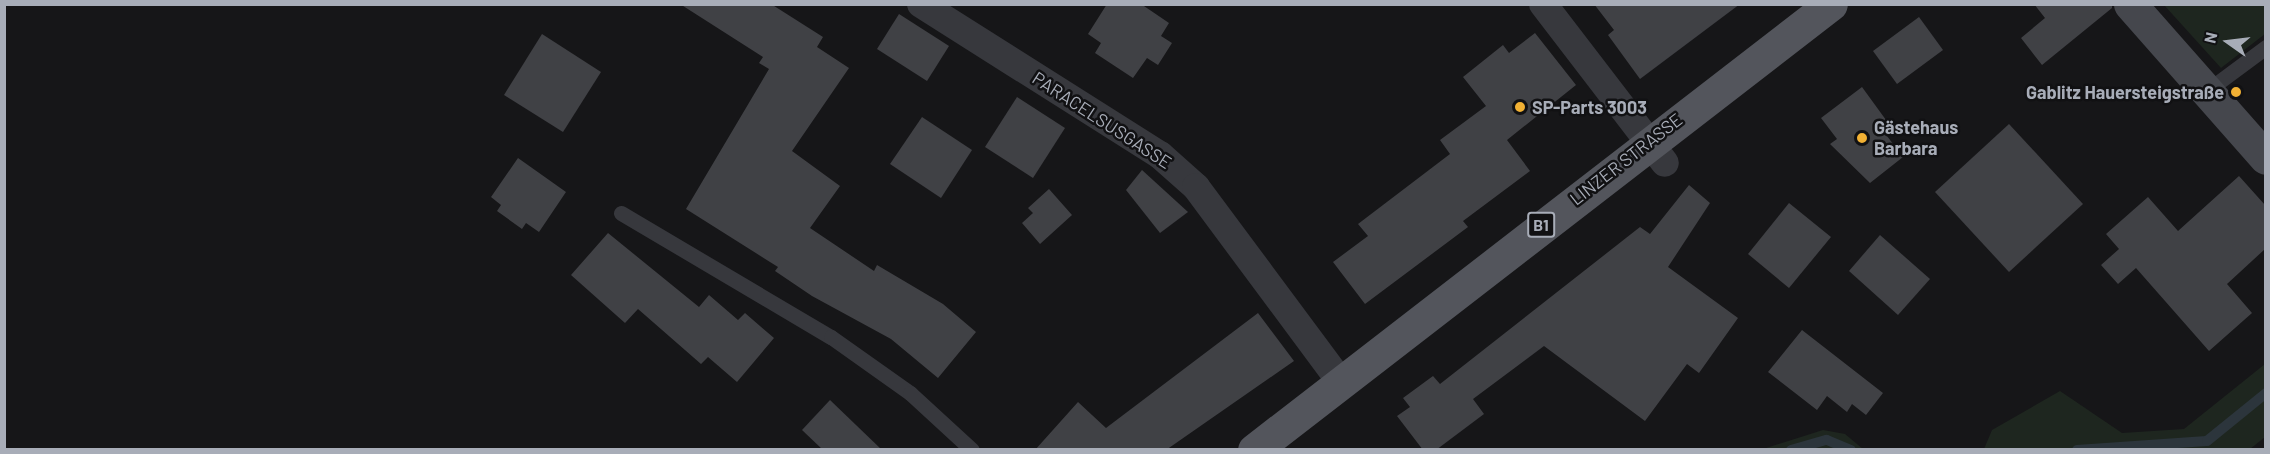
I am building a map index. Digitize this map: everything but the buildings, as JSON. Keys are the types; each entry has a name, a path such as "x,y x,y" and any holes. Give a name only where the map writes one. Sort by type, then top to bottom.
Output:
{"main road":[{"name":"LINZER STRASSE","path":"1254,450 1341,382 1658,152 1830,4"}],"street":[{"name":"PARACELSUSGASSE","path":"921,4 1160,155 1196,187 1341,382"},
{"path":"1544,4 1658,152"},
{"path":"2130,4 2208,90 2265,158"}],"lane":[{"path":"2208,90 2265,47"},
{"path":"621,213 831,337 910,393 972,450"}],"shaded area":[{"path":"2164,5 2265,5 2265,34 2221,68"},
{"path":"2265,364 2265,437 2250,449 1984,449 1992,430 2060,391 2122,433 2184,429"},
{"path":"1823,430 1845,434 1863,449 1763,449"}],"waterway":[{"path":"2077,450 2207,441 2266,393"},
{"path":"1791,450 1827,440 1851,450"}],"place":[{"name":"Gablitz Hauersteigstraße","path":"2236,92"},
{"name":"SP-Parts 3003","path":"1520,107"},
{"name":"Gästehaus Barbara","path":"1862,138"}]}
